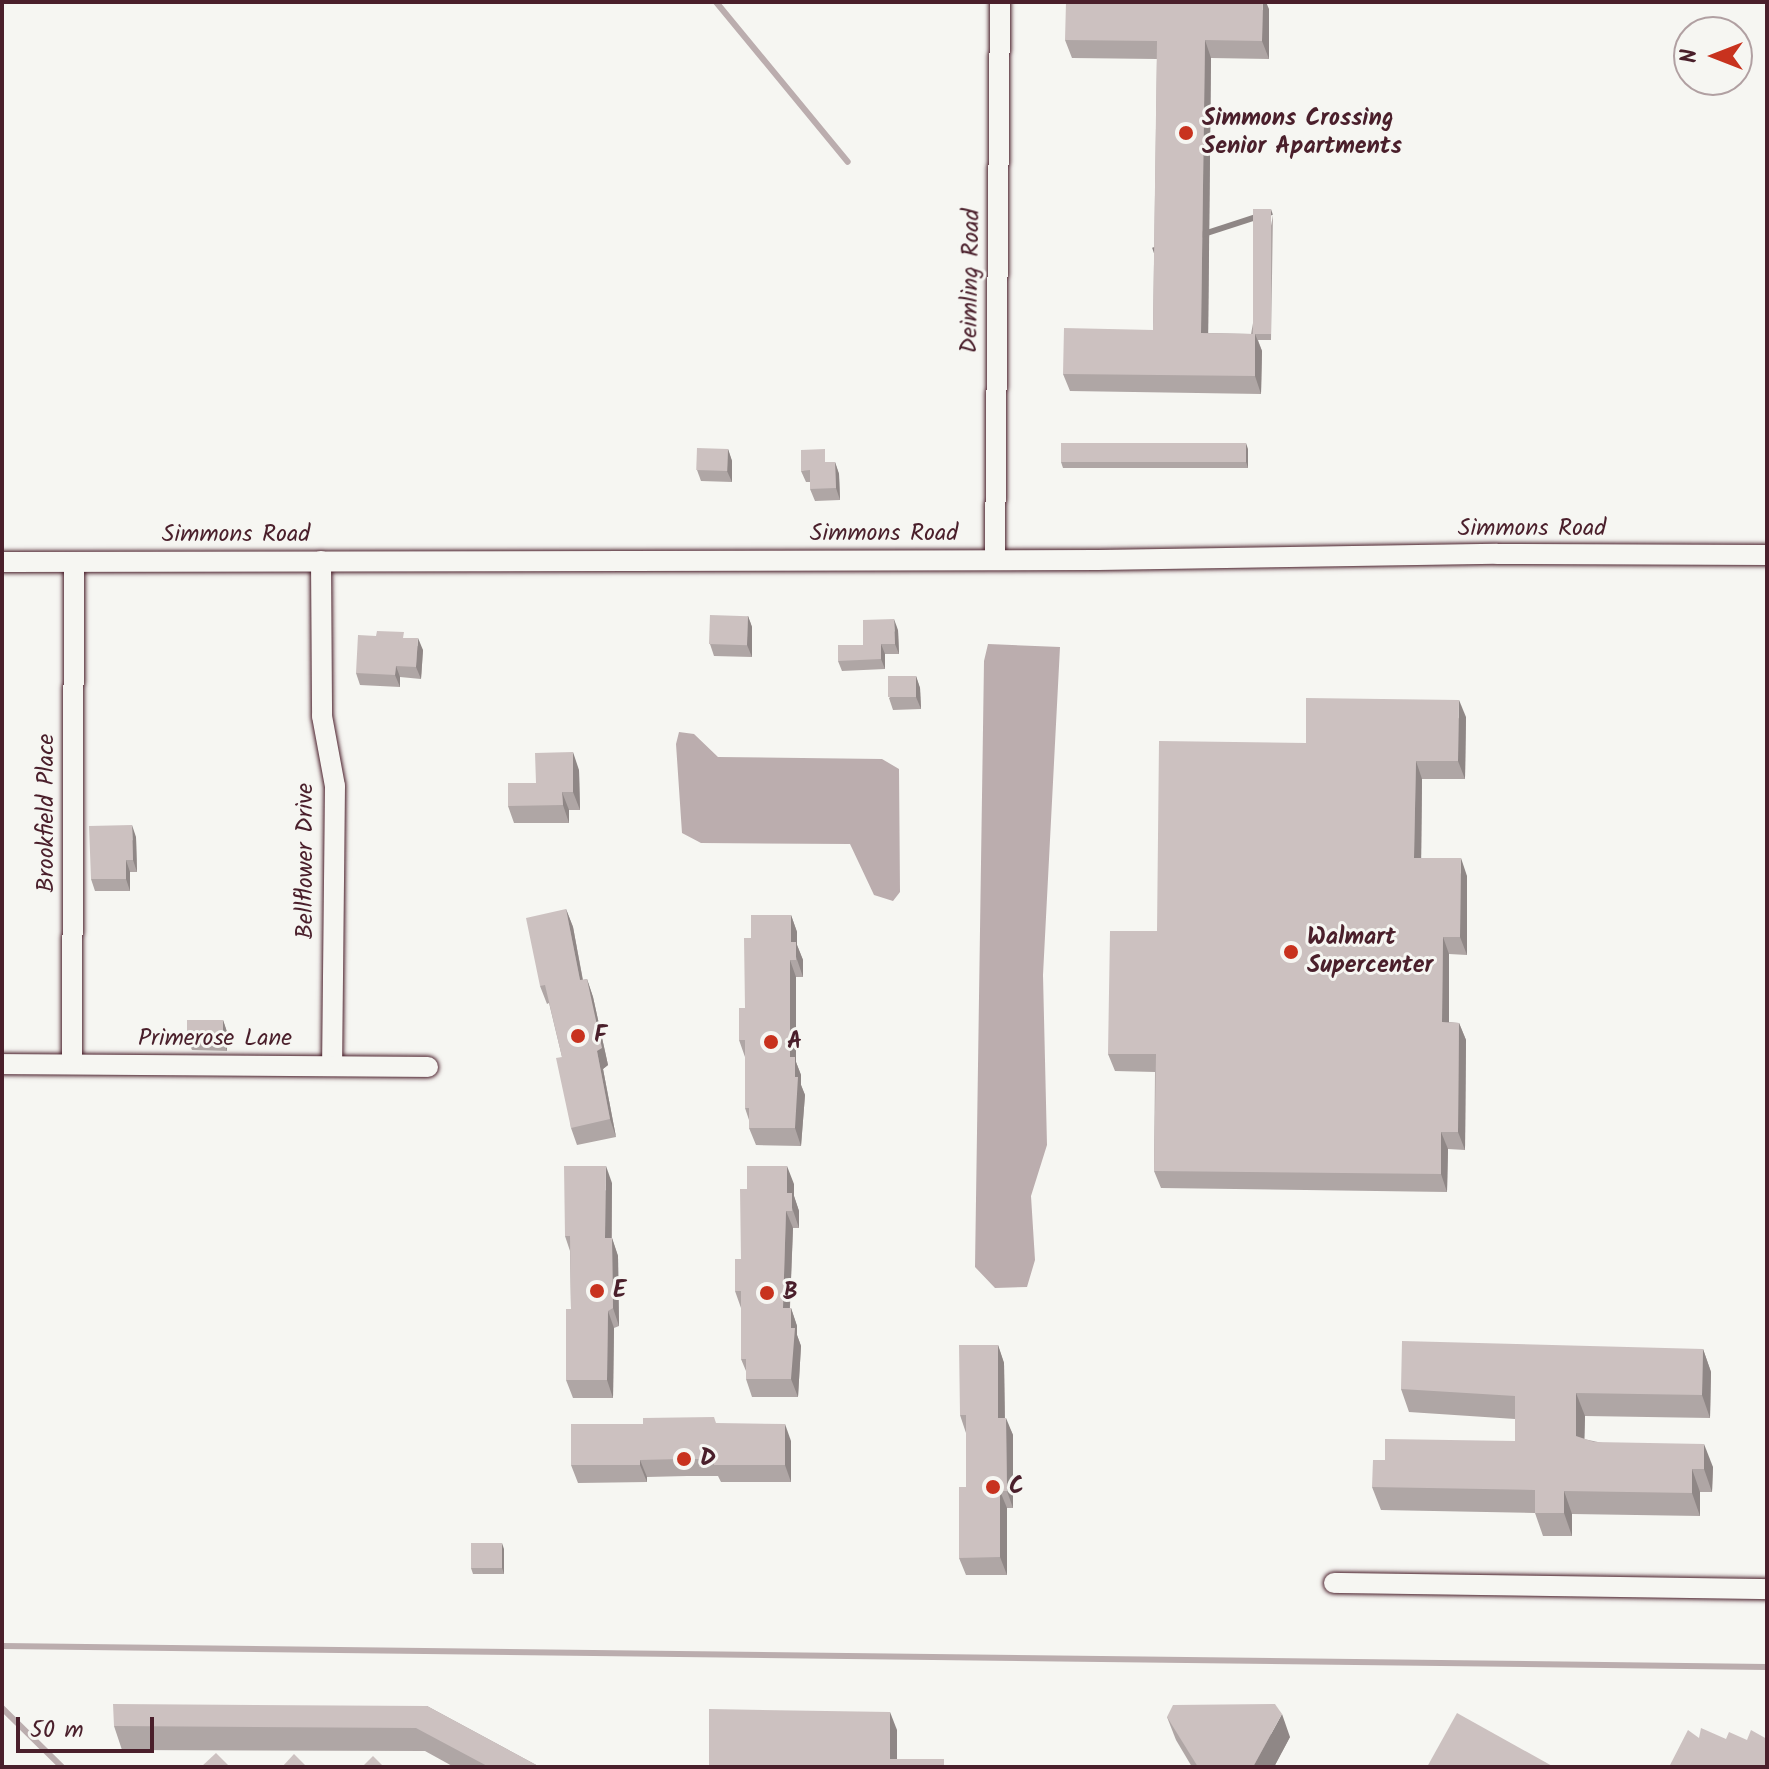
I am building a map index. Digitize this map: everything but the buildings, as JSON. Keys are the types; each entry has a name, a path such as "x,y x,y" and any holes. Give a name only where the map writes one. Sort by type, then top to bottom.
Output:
{"street":[{"name":"Deimling Road","path":"995,560 1000,2"},
{"name":"Simmons Road","path":"2,562 1767,555"},
{"name":"Bellflower Drive","path":"321,561 322,716 335,786 332,1066"},
{"name":"Brookfield Place","path":"72,1064 74,562"},
{"name":"Primerose Lane","path":"2,1064 428,1067"},
{"path":"1334,1583 1767,1589"}],"shaded area":[{"path":"988,644 1060,647 1043,975 1047,1145 1031,1196 1035,1260 1027,1287 995,1288 975,1267 984,661"},
{"path":"679,732 694,734 718,757 882,759 899,769 900,892 893,901 874,895 850,844 701,843 682,833 676,744"}],"waterway":[{"path":"716,2 848,162"},
{"path":"2,1646 1767,1667"},
{"path":"2,1708 62,1767"}],"place":[{"name":"Simmons Crossing Senior Apartments","path":"1186,133"},
{"name":"Walmart Supercenter","path":"1291,952"},
{"name":"F","path":"578,1036"},
{"name":"A","path":"771,1042"},
{"name":"E","path":"597,1291"},
{"name":"B","path":"767,1293"},
{"name":"D","path":"684,1459"},
{"name":"C","path":"993,1487"}]}
